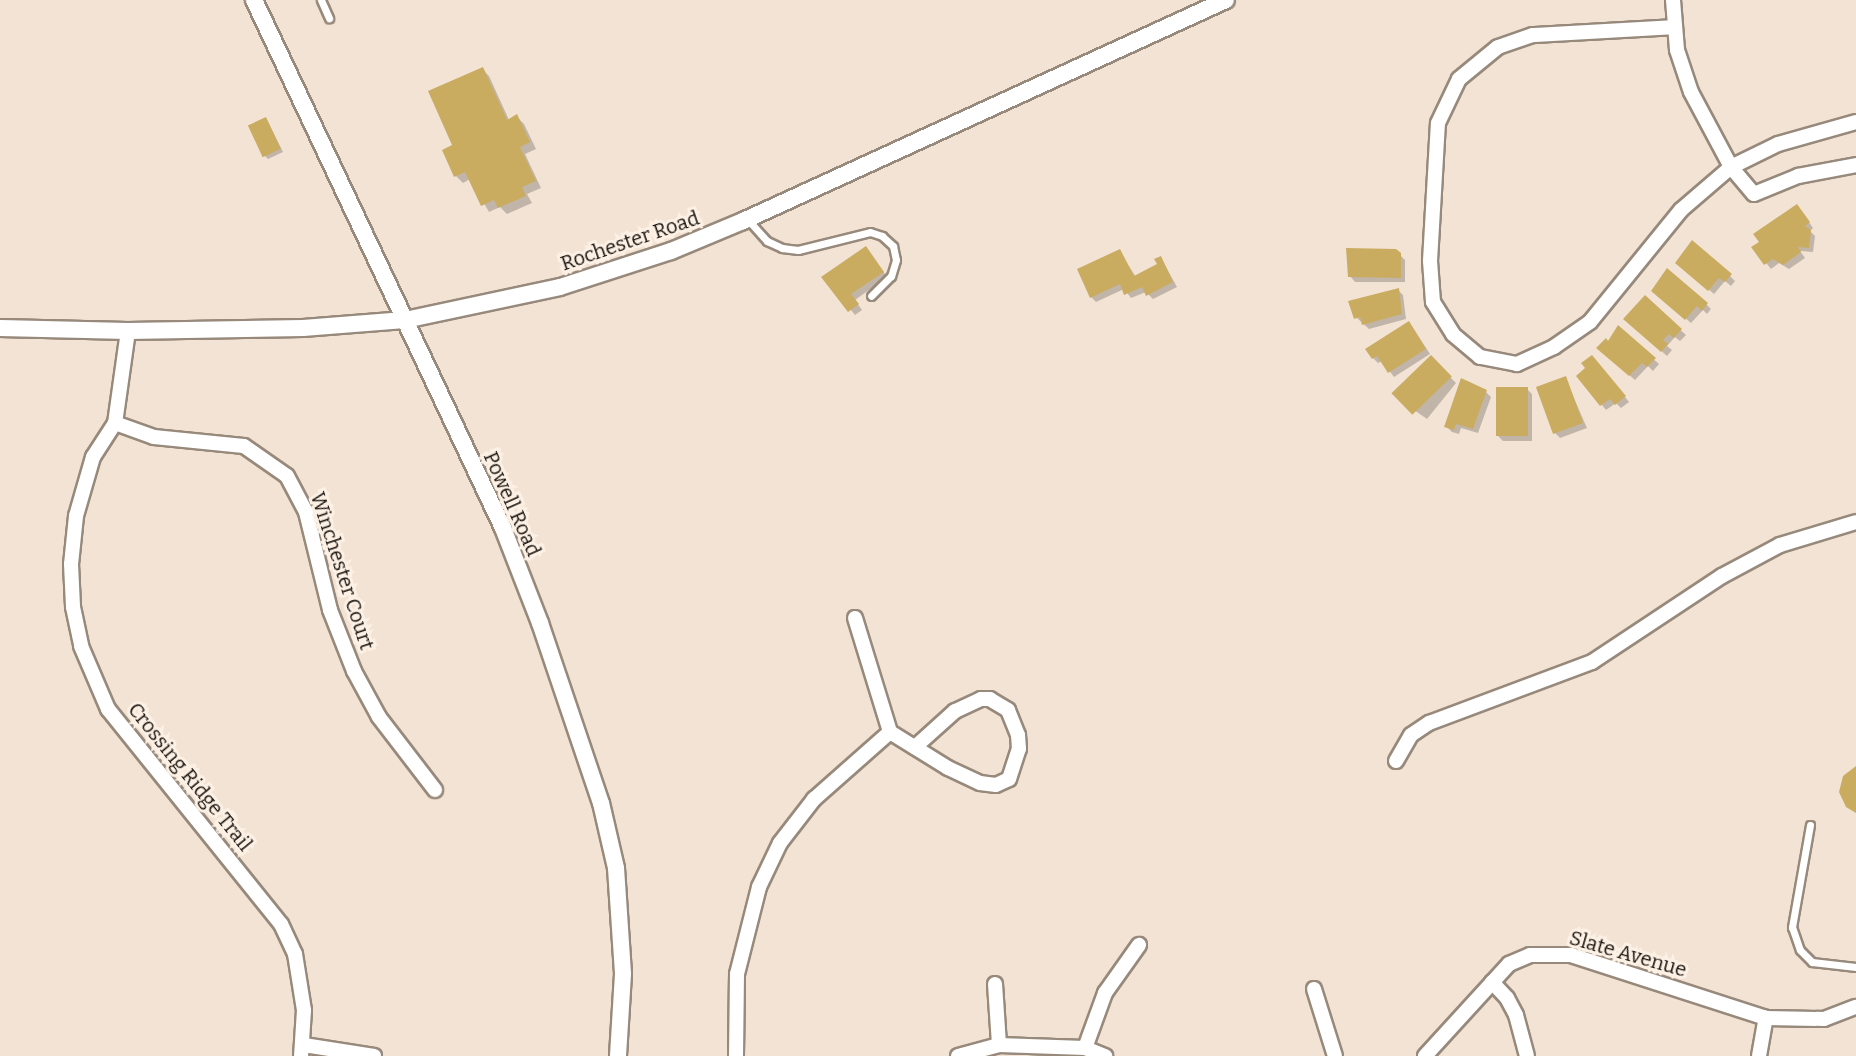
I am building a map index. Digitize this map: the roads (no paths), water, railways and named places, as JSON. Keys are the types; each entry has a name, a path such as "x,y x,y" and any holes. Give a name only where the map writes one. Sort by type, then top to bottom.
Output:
{"street":[{"name":"Powell Road","path":"254,0 503,528 540,623 601,803 616,868 623,974 618,1056"},
{"name":"Rochester Road","path":"0,328 128,331 303,328 405,320 502,302 599,276 747,219 1226,0"},
{"path":"1673,0 1674,27 1691,92 1731,167 1754,194 1798,176 1856,165"},
{"path":"1674,27 1533,35 1498,47 1459,79 1438,123 1430,261 1433,302 1453,334 1480,357 1517,364 1554,347 1590,322 1681,210 1731,167 1778,144 1856,122"},
{"name":"Crossing Ridge Trail","path":"128,331 115,423 93,457 76,516 71,564 73,607 81,646 108,709 281,924 295,954 304,1010 302,1051"},
{"name":"Winchester Court","path":"115,423 154,437 244,446 287,476 306,512 330,610 354,671 379,717 435,790"},
{"path":"1396,761 1411,735 1429,723 1592,662 1722,576 1780,545 1856,522"},
{"path":"855,618 890,732 915,747 965,777 996,785 1009,779 1019,749 1018,735 1008,710 990,699 981,699 955,711 915,747"},
{"path":"736,1056 737,974 759,887 780,843 814,799 890,732"},
{"path":"1085,1048 1105,993 1139,945"},
{"name":"Slate Avenue","path":"1425,1056 1509,964 1530,955 1571,955 1766,1018 1824,1019 1856,1007"},
{"path":"1492,982 1507,998 1516,1015 1527,1056"},
{"path":"995,984 999,1045"},
{"path":"1314,989 1335,1056"},
{"path":"1759,1056 1766,1018"},
{"path":"958,1056 999,1045 1085,1048 1105,1056"},
{"path":"302,1051 374,1056"}],"lane":[{"path":"321,0 329,18"},
{"path":"747,219 767,241 782,248 798,250 870,232 882,236 893,246 896,260 891,276 871,296"},
{"path":"1810,825 1792,927 1800,950 1812,962 1856,967"}]}
